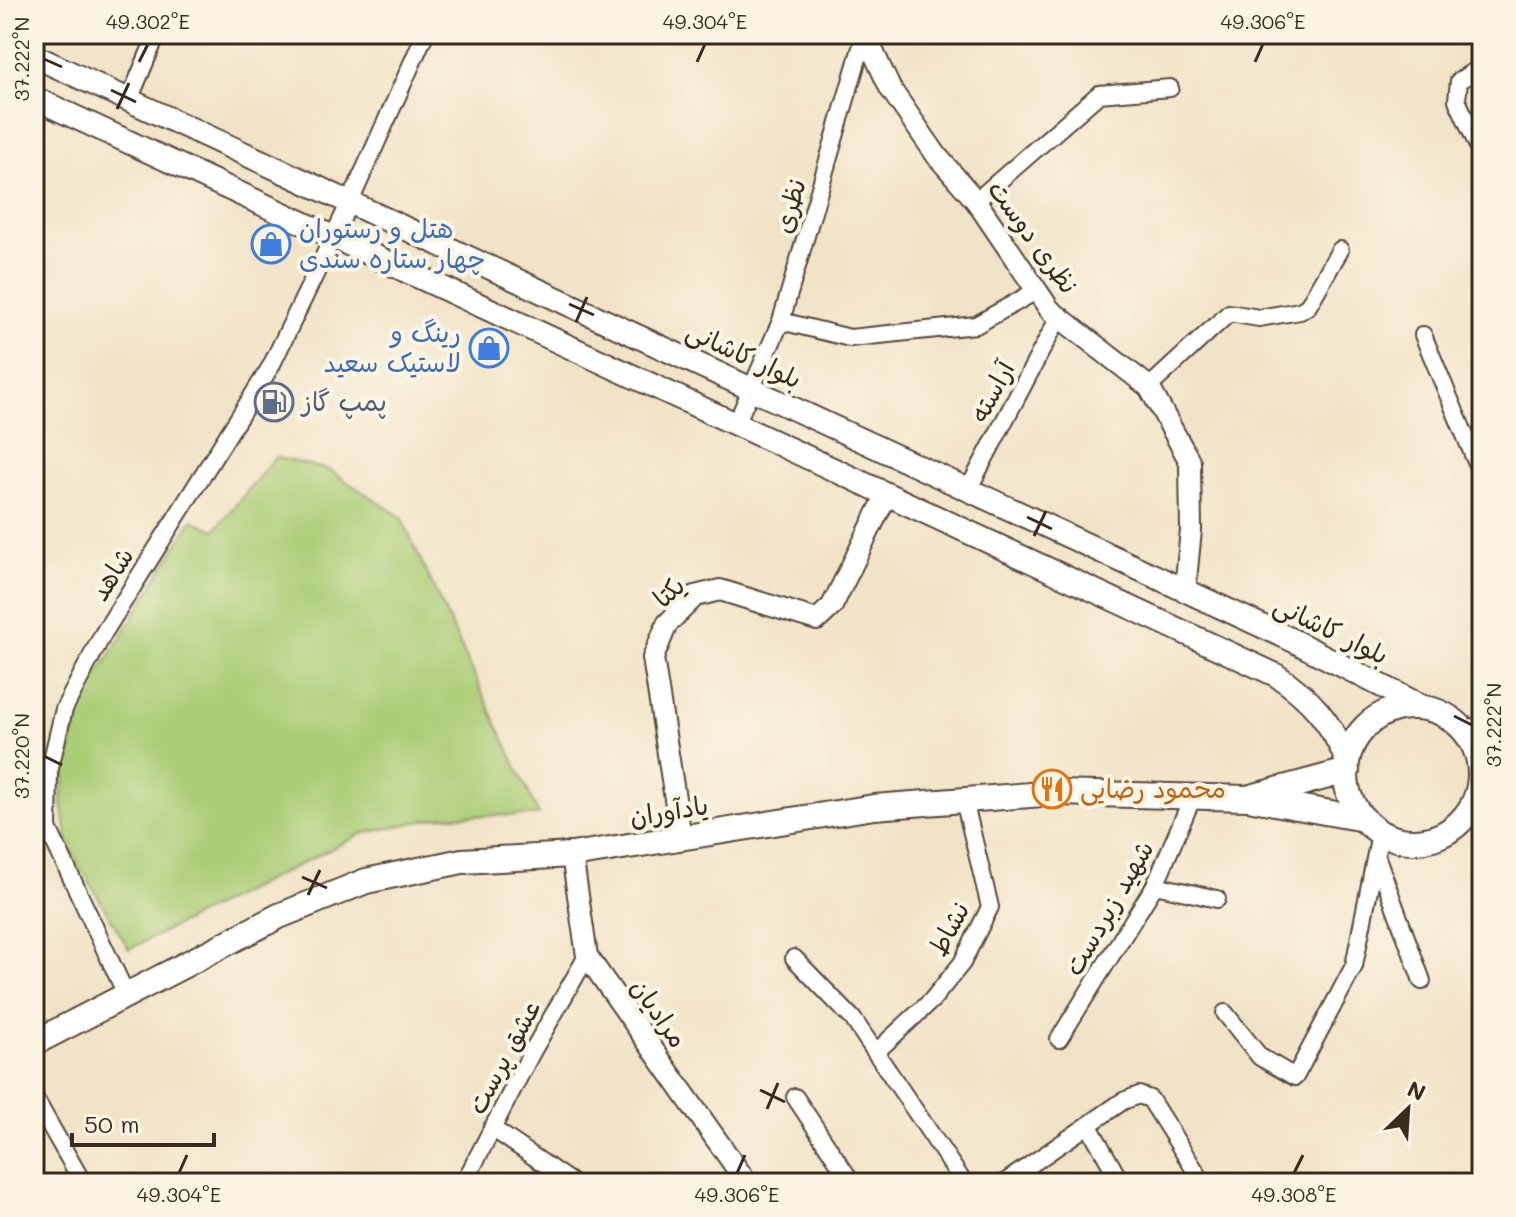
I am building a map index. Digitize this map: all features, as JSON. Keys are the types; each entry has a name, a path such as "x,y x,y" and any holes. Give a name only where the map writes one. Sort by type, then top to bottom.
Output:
{"main road":[{"name":"بلوار کاشانی","path":"34,56 1185,590 1427,709"},
{"path":"63,69 41,101 1276,675 1300,691 1321,711 1347,766 1352,802 1373,835"},
{"path":"1247,798 1373,835 1421,841 1441,836 1478,804 1480,768 1472,730 1427,709 1406,708 1386,713 1368,725 1355,741 1347,766"},
{"name":"یادآوران","path":"34,1043 125,992 279,916 366,881 462,861 572,855 874,807 1057,793 1247,798 1347,766"}],"street":[{"path":"129,100 157,34"},
{"name":"شاهد","path":"125,992 48,828 49,772 64,709 103,634 271,366 350,202 425,34"},
{"name":"نظری دوست","path":"865,34 890,88 937,156 976,201 1036,291 1059,317 1149,387 1190,462 1191,530 1185,590"},
{"name":"نظری","path":"736,424 781,321 865,34"},
{"path":"1482,66 1459,81 1457,100 1482,155"},
{"path":"976,201 1099,94 1170,88"},
{"path":"1149,387 1229,313 1259,318 1300,311 1308,306 1340,250"},
{"path":"781,321 850,338 976,325 1036,291"},
{"name":"آراسته","path":"968,490 1059,317"},
{"path":"1423,335 1481,468"},
{"name":"یکتا","path":"681,837 653,658 667,624 695,596 720,590 817,620 832,606 887,494"},
{"name":"شهید زبردست","path":"1059,1039 1155,885 1193,796"},
{"name":"نشاط","path":"876,1052 932,1000 962,963 990,907 964,800"},
{"path":"1373,835 1422,981"},
{"path":"1225,1013 1260,1057 1295,1077 1354,966 1373,835"},
{"name":"مرادیان","path":"572,855 587,956 747,1183"},
{"path":"1155,885 1217,899"},
{"name":"عشق پرست","path":"464,1183 587,956"},
{"path":"794,958 853,1019 964,1183"},
{"path":"1004,1183 1123,1101 1139,1095 1150,1099 1203,1183"},
{"path":"34,1097 83,1183"},
{"path":"795,1097 852,1183"},
{"path":"1089,1126 1121,1183"},
{"path":"492,1128 572,1183"}],"green space":[{"path":"275,457 329,470 401,517 539,815 445,816 361,834 129,949 69,848 61,796 80,704 192,520 215,530"}],"place":[{"name":"هتل و رستوران چهار ستاره سندی","path":"271,244"},
{"name":"رینگ و لاستیک سعید","path":"489,348"},
{"name":"پمپ گاز","path":"274,402"},
{"name":"محمود رضایی","path":"1052,789"}]}
